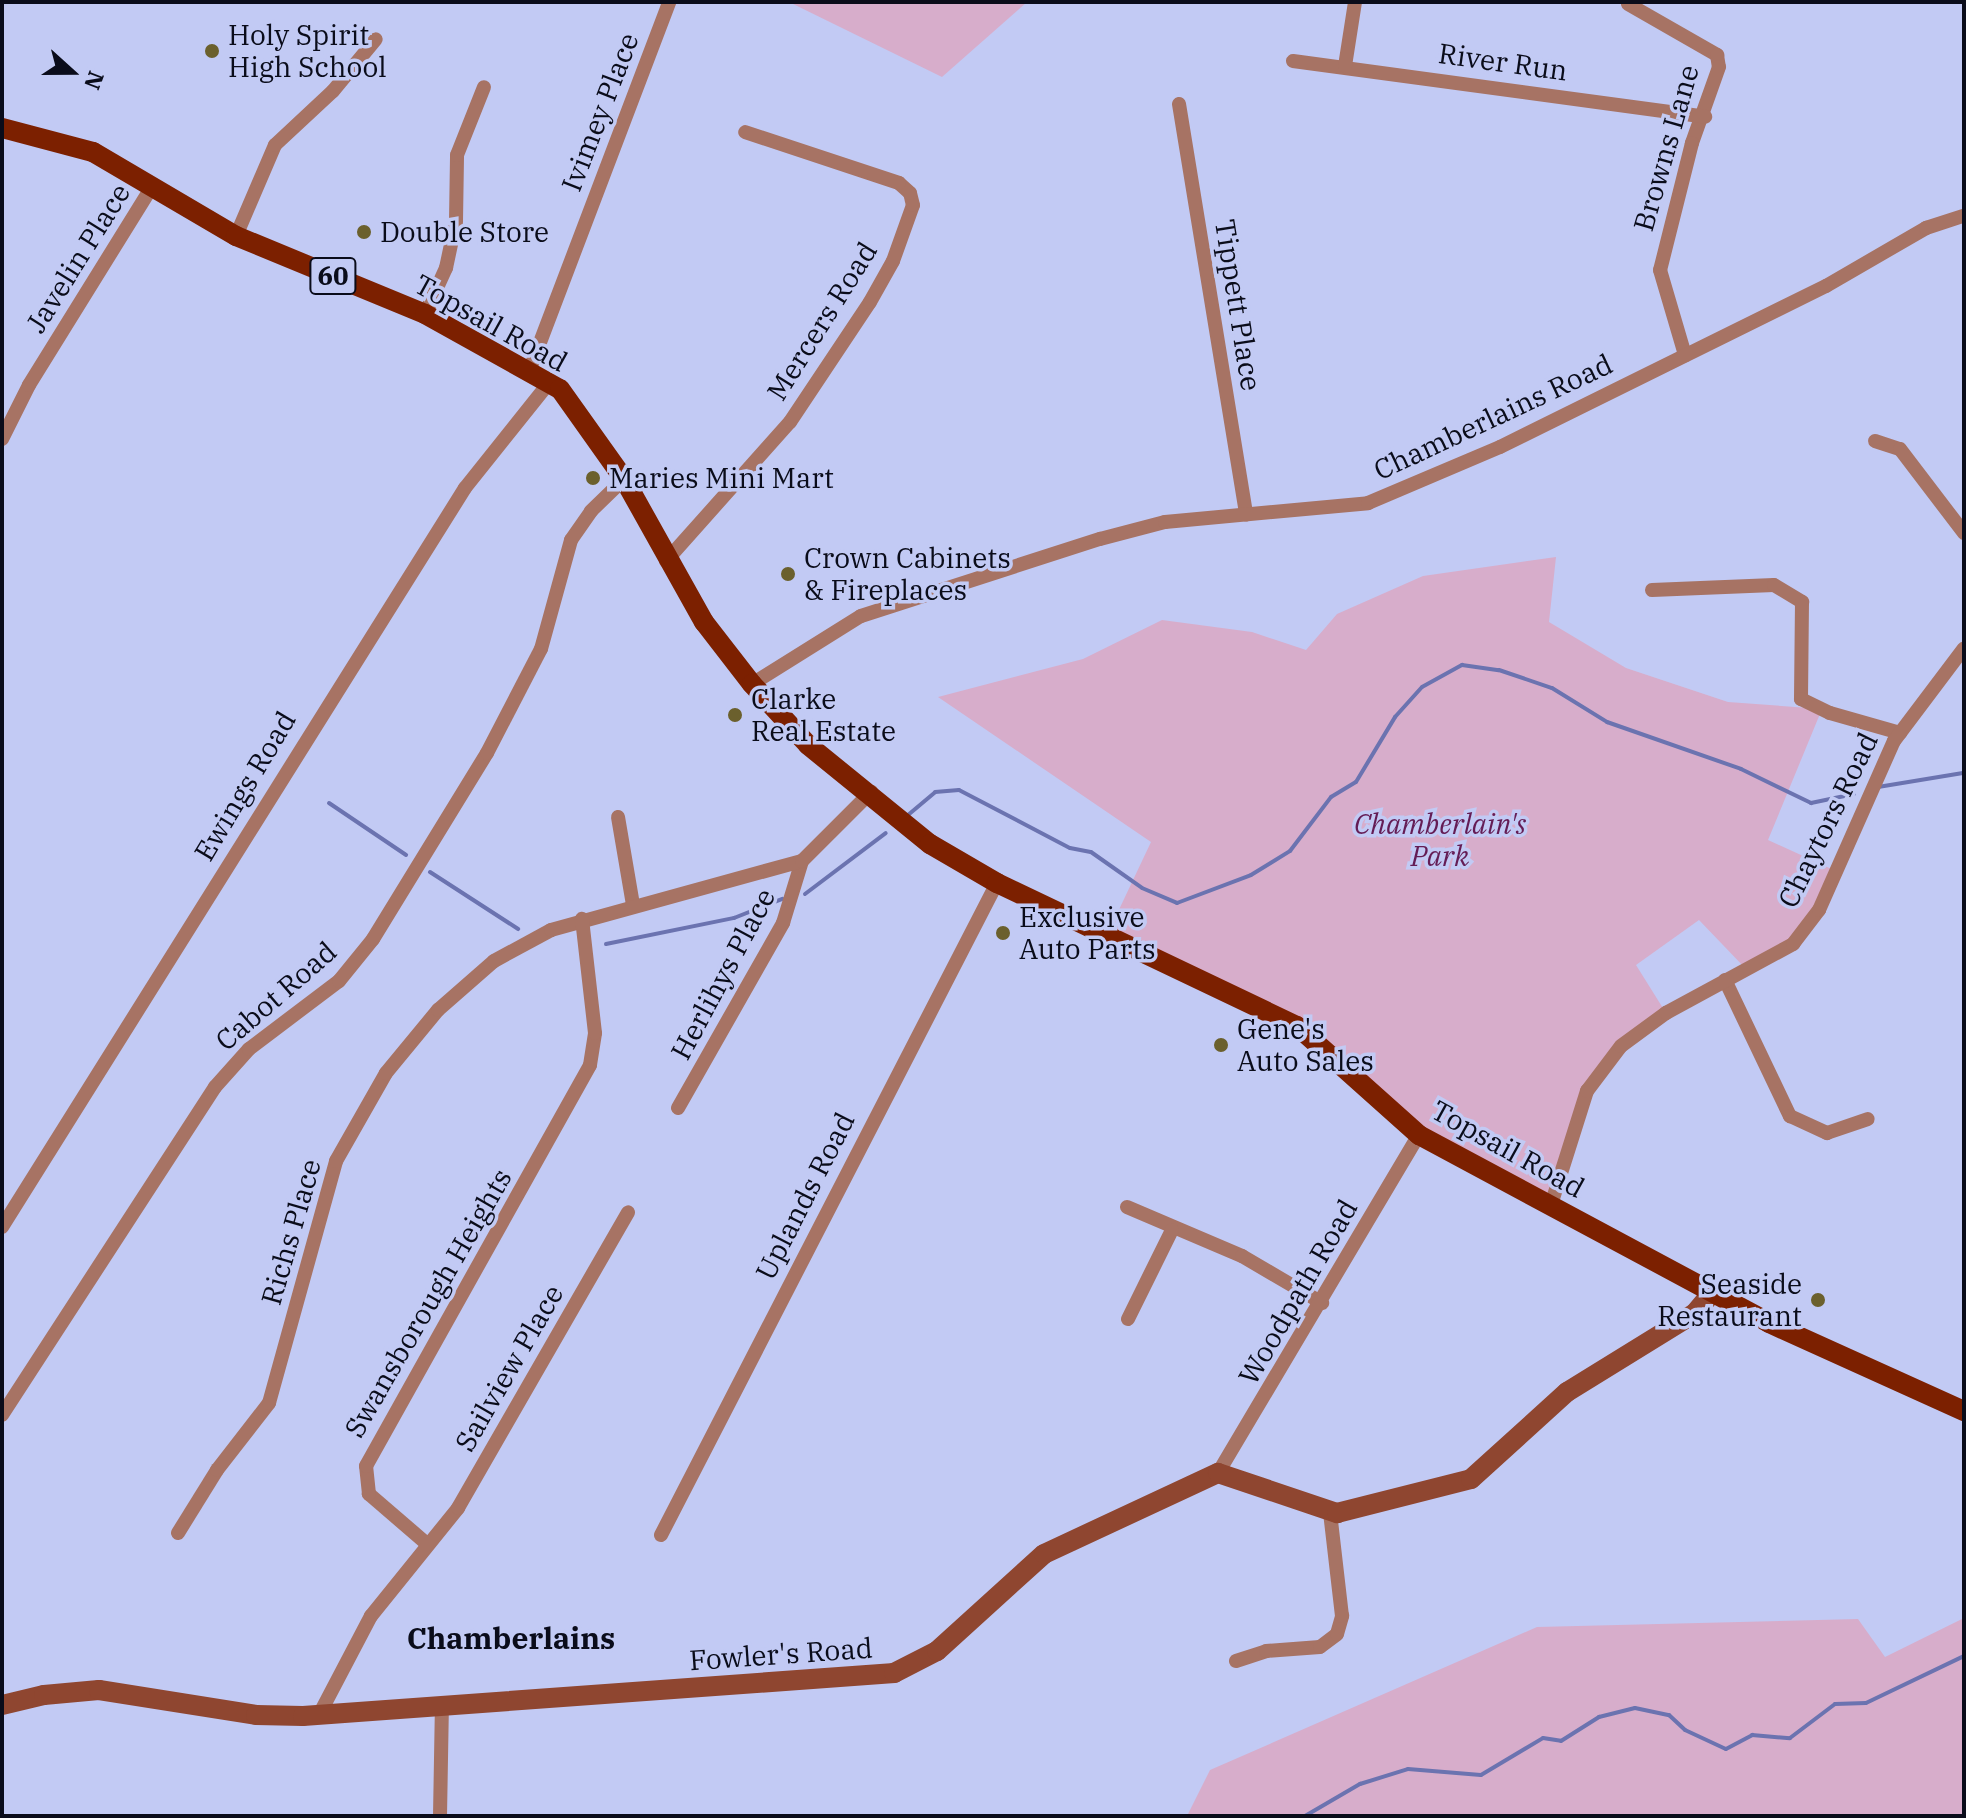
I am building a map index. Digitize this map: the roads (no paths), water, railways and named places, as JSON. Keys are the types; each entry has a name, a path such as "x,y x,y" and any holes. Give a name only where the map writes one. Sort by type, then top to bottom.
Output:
{"main road":[{"name":"Topsail Road","path":"2,128 93,152 236,236 425,314 528,374 560,389 595,433 624,479 666,561 704,622 752,684 808,745 871,792 930,844 997,883 1297,1026 1419,1135 1714,1290 1769,1323 1964,1411"}],"street":[{"name":"Ivimey Place","path":"528,374 669,2"},
{"path":"1345,66 1355,2"},
{"name":"Browns Lane","path":"1628,4 1717,55 1719,67 1705,117 1692,143 1660,270 1685,355"},
{"path":"236,236 275,145 333,91 376,39"},
{"name":"River Run","path":"1293,61 1705,117"},
{"path":"425,314 446,268 456,221 457,155 484,87"},
{"name":"Tippett Place","path":"1179,104 1246,515"},
{"name":"Mercers Road","path":"666,561 790,422 870,302 893,261 913,205 910,193 899,183 745,132"},
{"name":"Javelin Place","path":"2,439 29,385 152,187"},
{"name":"Chamberlains Road","path":"752,684 861,616 909,597 1165,522 1368,503 1500,447 1826,286 1926,228 1964,216"},
{"name":"Ewings Road","path":"2,1227 316,718 465,488 548,384"},
{"path":"1875,441 1900,449 1964,533"},
{"name":"Cabot Road","path":"2,1415 215,1087 249,1049 339,981 373,939 487,753 541,649 571,540 591,511 624,479"},
{"path":"1652,590 1774,585 1802,602 1801,699 1830,713 1900,733"},
{"name":"Chaytors Road","path":"1551,1205 1587,1091 1621,1046 1725,980 1793,944 1819,910 1900,733 1964,648"},
{"path":"802,861 871,792"},
{"path":"618,817 633,905"},
{"name":"Richs Place","path":"178,1533 217,1470 266,1411 326,1183 386,1073 438,1010 494,961 529,940 582,919 802,861"},
{"name":"Herlihys Place","path":"678,1108 783,923 802,861"},
{"name":"Uplands Road","path":"661,1535 997,883"},
{"name":"Swansborough Heights","path":"427,1544 369,1494 366,1466 590,1065 595,1033 582,919"},
{"path":"1725,980 1790,1116 1827,1133 1868,1119"},
{"name":"Woodpath Road","path":"1218,1473 1322,1303 1419,1135"},
{"path":"1127,1207 1172,1230 1242,1256 1322,1303"},
{"name":"Sailview Place","path":"427,1544 458,1508 628,1212"},
{"path":"1128,1319 1172,1230"},
{"path":"1218,1473 1330,1513 1353,1512 1471,1479 1567,1392 1695,1313 1714,1290"},
{"name":"Fowler's Road","path":"2,1705 99,1690 256,1715 319,1715 641,1689 863,1679 904,1670 937,1651 1044,1554 1218,1473"},
{"path":"1236,1661 1266,1651 1320,1647 1337,1634 1342,1616 1330,1513"},
{"path":"319,1715 371,1616 427,1544"},
{"path":"440,1816 442,1706"}],"waterway":[{"path":"908,815 935,792 959,790 1070,848 1091,852 1142,888 1177,903 1251,875 1290,851 1331,797 1356,782 1395,717 1422,687 1462,665 1499,670 1552,688 1607,722 1741,769 1811,803 1854,794"},
{"path":"1878,787 1963,773"},
{"path":"329,803 406,855"},
{"path":"805,894 886,833"},
{"path":"430,872 518,929"},
{"path":"606,944 734,918 782,899"},
{"path":"1305,1816 1360,1784 1408,1769 1481,1775 1543,1738 1561,1741 1599,1717 1635,1708 1669,1715 1685,1730 1726,1749 1752,1735 1790,1738 1835,1704 1866,1703 1964,1656"}],"place":[{"name":"Holy Spirit High School","path":"212,51"},
{"name":"Double Store","path":"364,232"},
{"name":"Maries Mini Mart","path":"593,478"},
{"name":"Crown Cabinets & Fireplaces","path":"788,574"},
{"name":"Clarke Real Estate","path":"735,715"},
{"name":"Exclusive Auto Parts","path":"1003,933"},
{"name":"Gene's Auto Sales","path":"1221,1045"},
{"name":"Seaside Restaurant","path":"1818,1300"}],"district":[{"name":"Chamberlains","path":"511,1638"}],"park label":[{"name":"Chamberlain's Park","path":"1440,840"}]}
